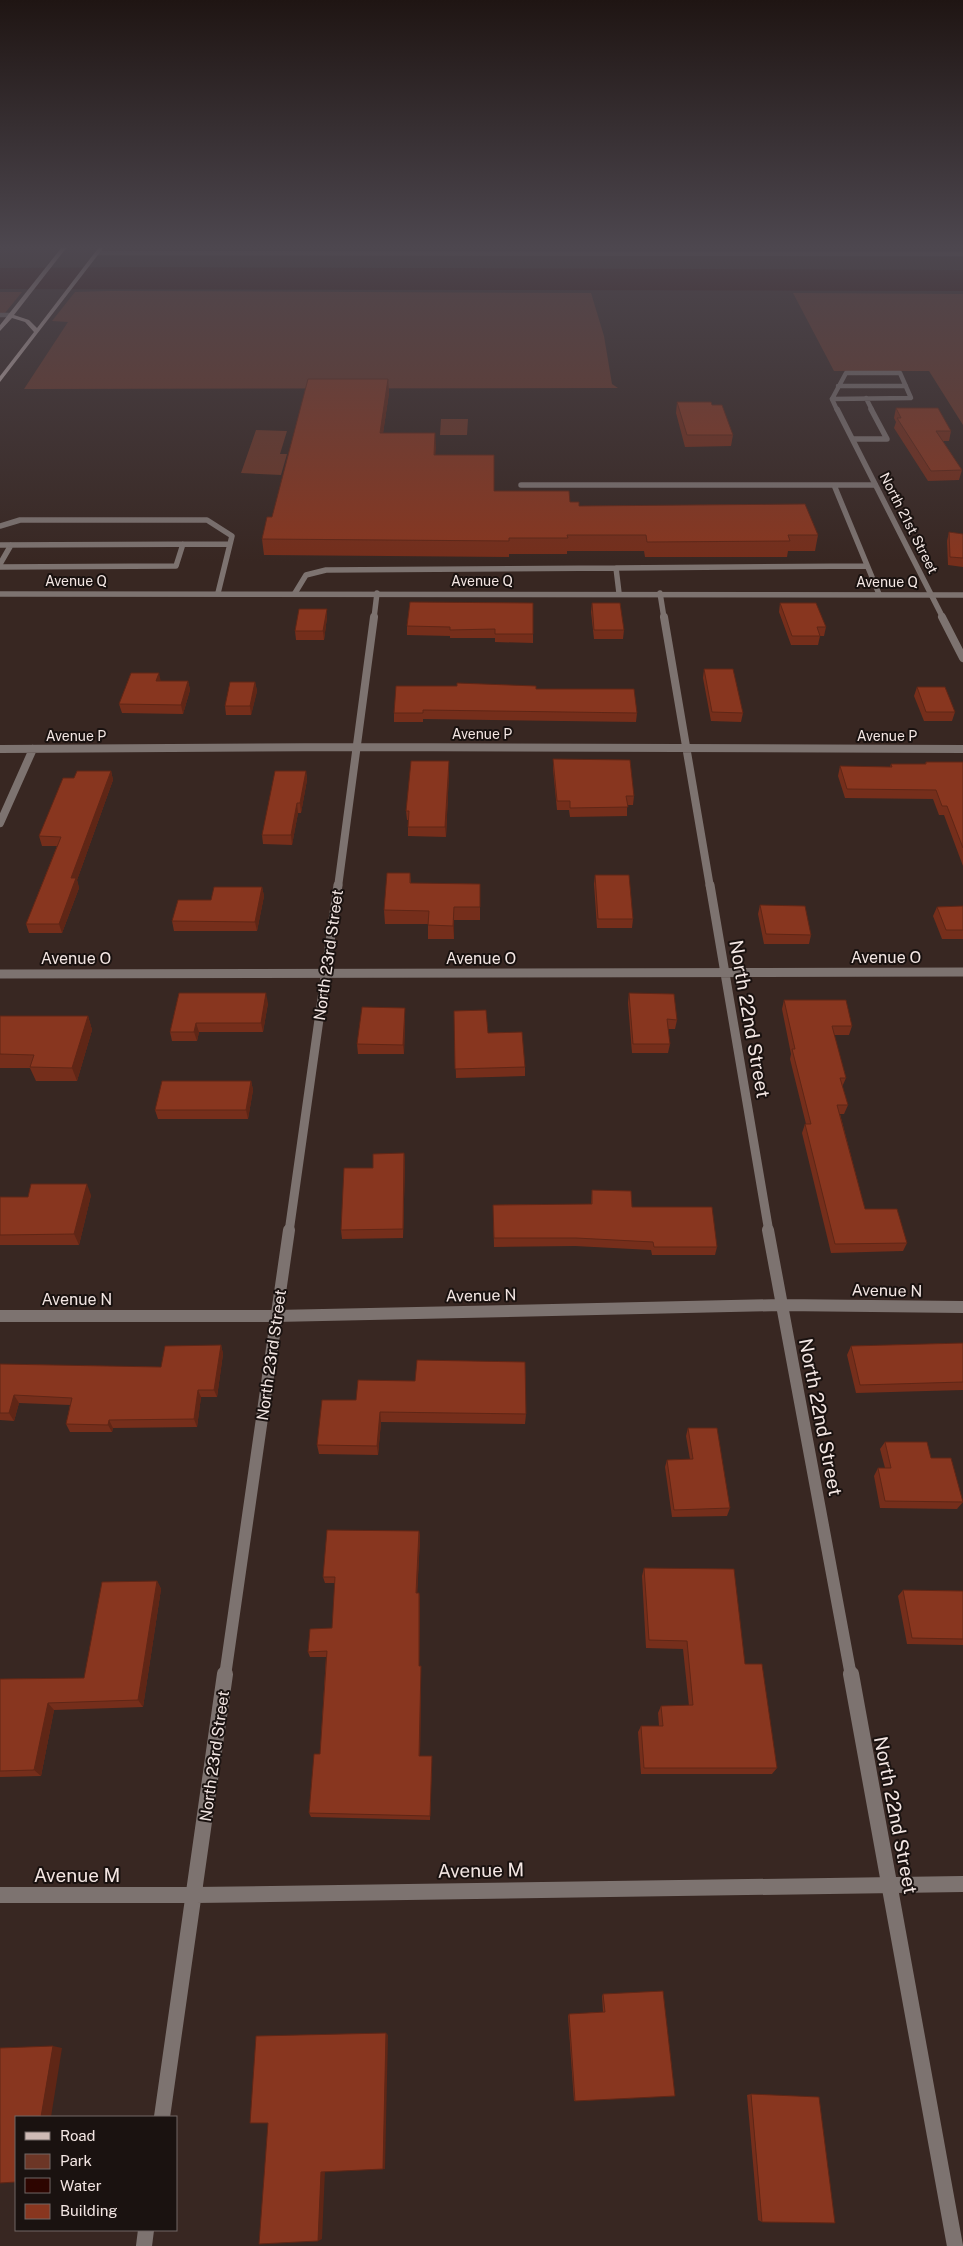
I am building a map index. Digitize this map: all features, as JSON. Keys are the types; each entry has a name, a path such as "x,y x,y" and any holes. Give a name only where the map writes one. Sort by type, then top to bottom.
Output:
{"main road":[{"path":"0,380 22,352"}],"street":[{"path":"846,373 900,373 911,398 832,399 838,386 846,373"},
{"path":"838,386 906,386"},
{"path":"852,439 887,439 866,398"},
{"name":"North 21st Street","path":"832,399 963,658"},
{"path":"521,485 875,486"},
{"path":"834,486 879,594"},
{"path":"0,526 20,520 207,520 232,536 218,593"},
{"path":"0,544 230,544"},
{"path":"10,544 0,565 176,566 183,544"},
{"path":"295,593 302,577 311,571 326,570 867,566"},
{"path":"616,568 619,593"},
{"name":"North 23rd Street","path":"162,2116 326,973 377,593"},
{"name":"Avenue Q","path":"0,594 660,593 963,595"},
{"name":"North 22nd Street","path":"660,593 723,973 781,1305 890,1883 955,2246"},
{"name":"Avenue P","path":"0,749 686,747 963,749"},
{"path":"0,823 32,749"},
{"name":"Avenue O","path":"0,974 963,972"},
{"name":"Avenue N","path":"0,1316 276,1316 781,1305 963,1307"},
{"name":"Avenue M","path":"0,1895 194,1896 890,1883 963,1884"},
{"path":"144,2246 146,2231"}],"green space":[{"path":"48,352 607,352 612,384 618,388 24,389"},
{"path":"824,352 963,352 963,425 929,371 834,371"},
{"path":"441,419 468,419 467,435 440,435"},
{"path":"256,430 287,431 280,454 287,454 281,475 241,473"}],"building":[{"path":"308,379 388,379 380,433 435,433 434,455 494,455 494,491 569,491 570,502 579,502 579,506 805,504 818,535 788,535 790,541 647,542 646,535 567,535 568,538 509,538 509,541 262,539 267,517 272,517"},
{"path":"677,402 711,402 712,405 722,405 733,435 687,435"},
{"path":"896,408 938,408 951,431 936,431 962,470 931,471 897,418 901,418"},
{"path":"949,532 963,534 963,558 950,557"},
{"path":"410,602 533,603 533,634 495,634 495,629 450,630 450,627 407,626"},
{"path":"592,603 620,603 624,630 594,630"},
{"path":"780,603 816,603 826,627 817,627 820,636 792,636"},
{"path":"299,609 327,609 323,631 295,631"},
{"path":"704,669 733,669 743,713 712,712"},
{"path":"131,673 159,673 156,681 188,681 181,705 119,704"},
{"path":"230,682 255,682 250,706 225,706"},
{"path":"457,683 536,686 536,689 634,689 637,713 423,710 423,713 394,713 396,686 457,686"},
{"path":"917,687 945,687 955,712 926,712"},
{"path":"553,759 630,760 634,796 626,796 628,807 570,808 570,801 557,801"},
{"path":"411,761 449,761 445,827 408,827 409,811 406,811"},
{"path":"926,762 963,762 963,848 947,806 942,806 936,790 847,789 840,766 892,767 891,764 926,764"},
{"path":"77,771 111,771 71,878 76,878 59,924 26,924 61,837 39,836 63,778 74,778"},
{"path":"275,771 306,771 291,835 262,835"},
{"path":"387,873 410,873 410,883 480,884 480,907 454,907 453,926 428,925 429,911 384,910"},
{"path":"595,875 629,875 633,919 598,919"},
{"path":"214,887 262,887 255,922 172,921 178,900 211,900"},
{"path":"760,905 805,906 811,935 766,934"},
{"path":"963,906 963,930 946,930 937,907"},
{"path":"179,993 266,993 261,1023 196,1023 194,1032 170,1032"},
{"path":"629,993 674,994 677,1020 667,1019 670,1044 633,1044"},
{"path":"784,1000 846,1000 852,1026 832,1026 846,1078 840,1078 848,1105 837,1105 865,1209 897,1209 907,1243 835,1244 805,1124 811,1124 792,1049 795,1049"},
{"path":"362,1007 405,1008 403,1045 357,1044"},
{"path":"486,1010 488,1033 522,1032 525,1067 455,1069 454,1011"},
{"path":"0,1016 88,1016 72,1068 30,1067 34,1055 0,1054"},
{"path":"162,1081 251,1081 246,1110 155,1110"},
{"path":"404,1153 403,1229 341,1230 344,1168 373,1168 373,1154"},
{"path":"31,1184 87,1184 74,1234 0,1235 0,1197 28,1197"},
{"path":"592,1190 631,1191 632,1207 712,1207 717,1247 654,1247 653,1242 576,1238 494,1238 493,1205 592,1204"},
{"path":"963,1343 963,1382 860,1385 851,1346"},
{"path":"221,1345 214,1390 198,1390 194,1419 109,1420 108,1425 66,1424 72,1398 14,1395 9,1413 0,1413 0,1364 161,1367 165,1346"},
{"path":"417,1360 525,1362 526,1414 380,1412 377,1446 317,1445 322,1400 356,1400 358,1380 415,1381"},
{"path":"688,1428 717,1428 730,1508 674,1510 667,1460 693,1459"},
{"path":"885,1442 927,1442 931,1458 951,1458 963,1502 885,1501 878,1468 891,1468"},
{"path":"327,1530 419,1531 416,1593 419,1593 419,1666 421,1666 419,1756 432,1756 430,1816 309,1813 314,1754 320,1754 327,1651 308,1652 310,1629 332,1628 335,1577 323,1577"},
{"path":"644,1568 734,1569 745,1664 762,1664 777,1768 644,1768 641,1726 663,1726 661,1706 693,1705 687,1641 649,1640"},
{"path":"157,1581 138,1700 48,1703 34,1770 0,1771 0,1679 84,1678 102,1582"},
{"path":"903,1590 963,1591 963,1639 912,1638"},
{"path":"663,1991 675,2096 575,2101 569,2014 605,2012 603,1994"},
{"path":"386,2033 383,2169 321,2172 318,2241 259,2244 268,2123 250,2123 256,2036"},
{"path":"53,2046 41,2116 15,2116 15,2182 0,2183 0,2048"},
{"path":"751,2094 819,2097 835,2223 762,2222"}]}
